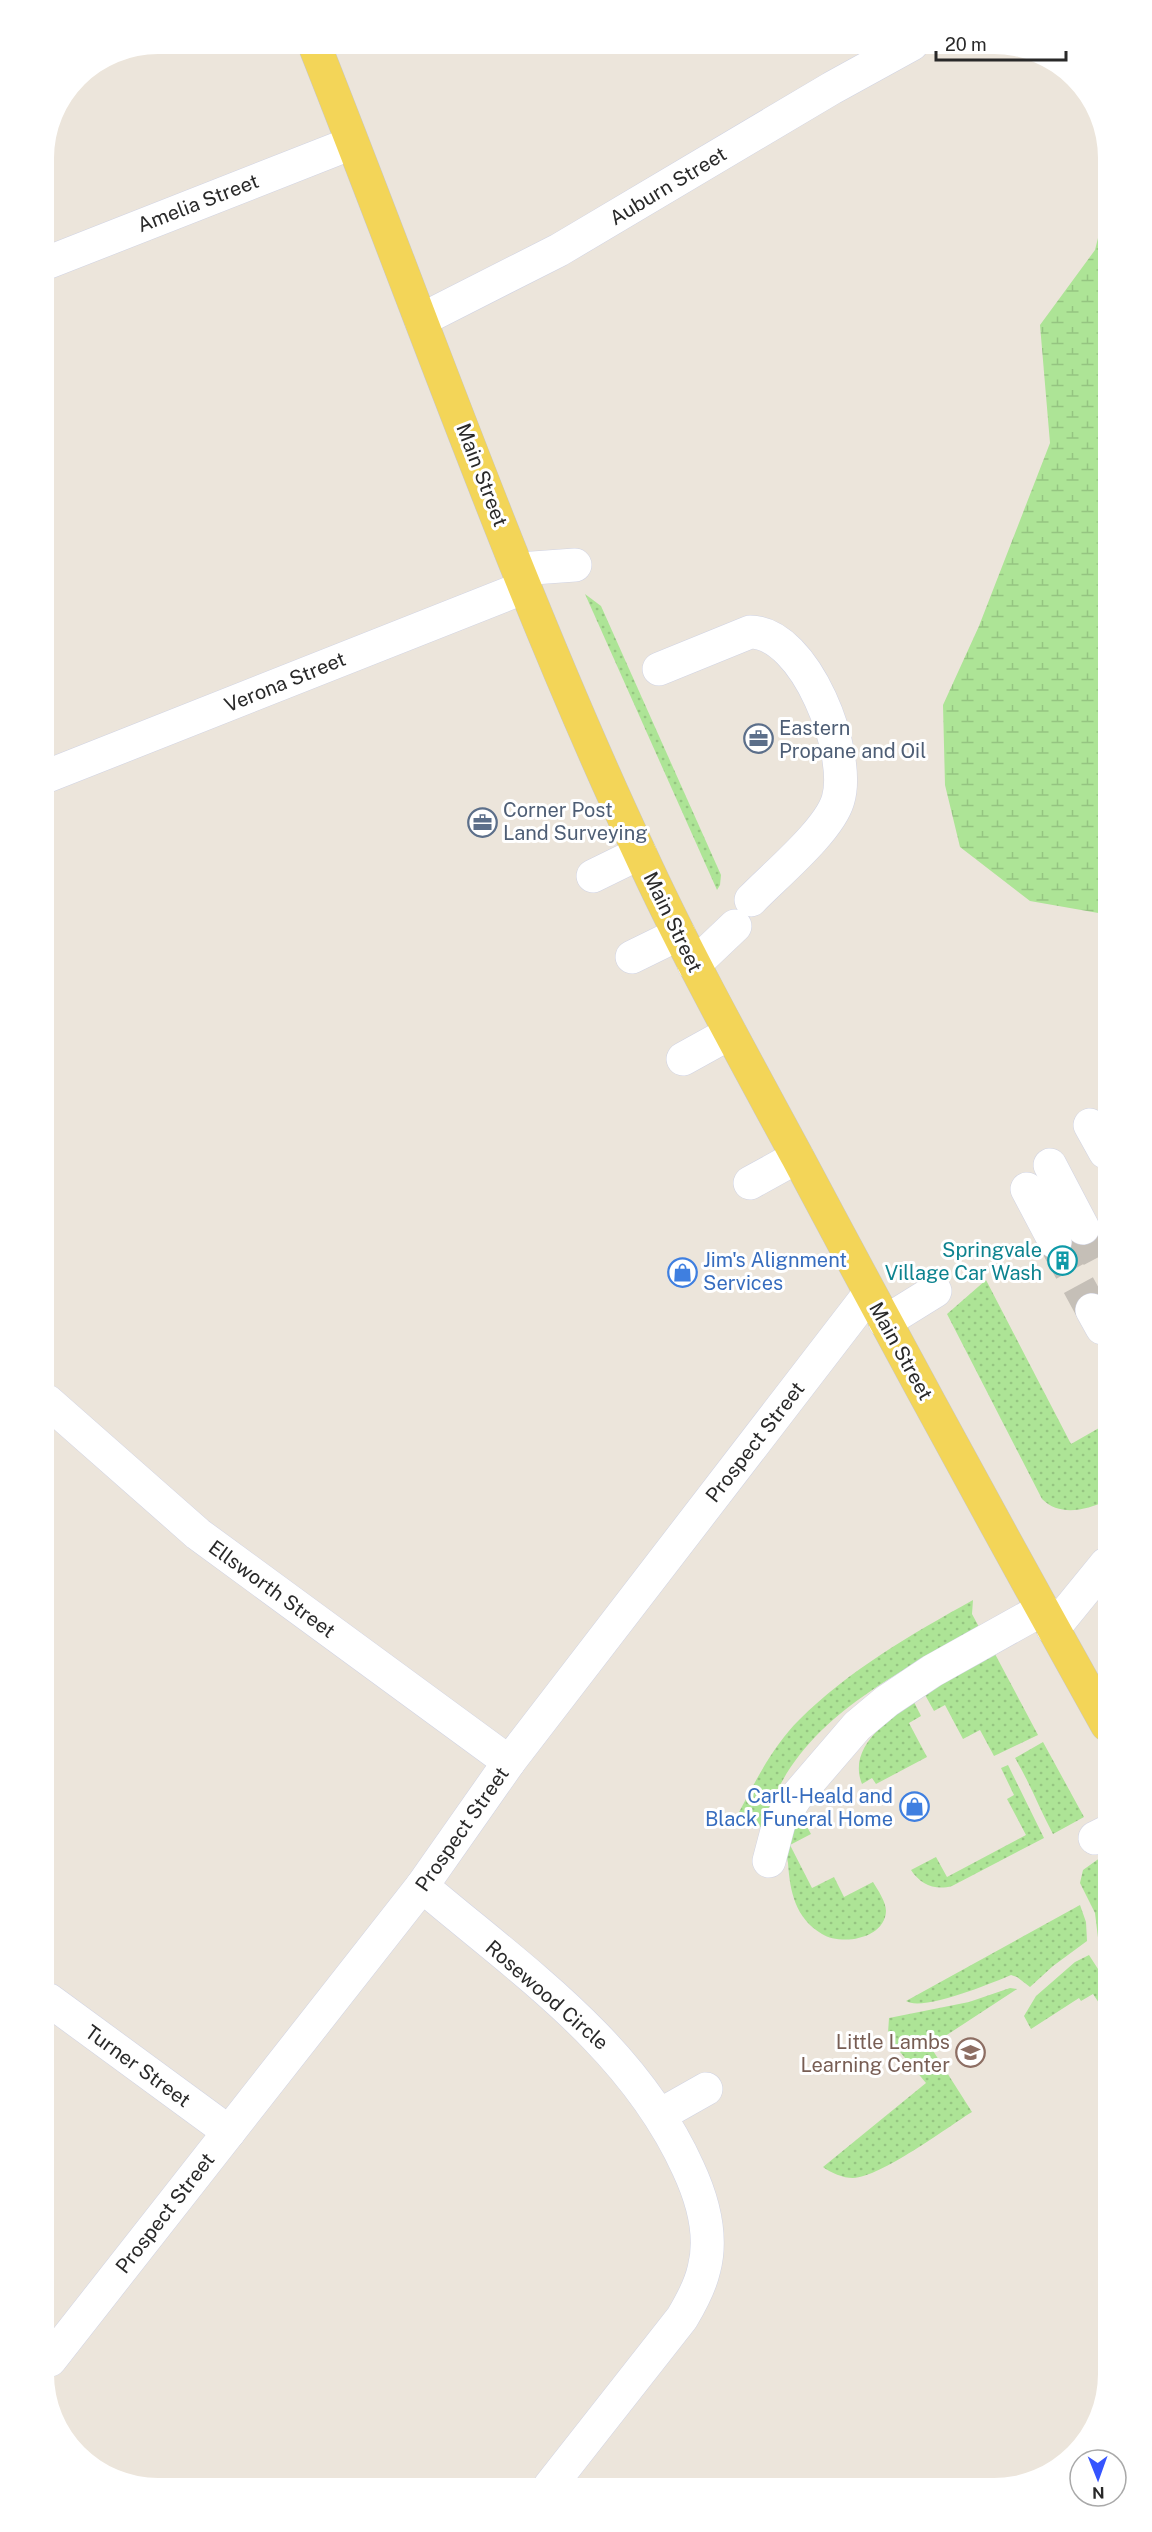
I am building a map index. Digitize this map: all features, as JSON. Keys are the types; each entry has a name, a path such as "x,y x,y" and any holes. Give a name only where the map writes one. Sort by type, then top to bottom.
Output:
{"main road":[{"name":"Main Street","path":"318,54 522,578 581,721 640,853 694,965 877,1308 1098,1709"}],"street":[{"name":"Auburn Street","path":"421,321 559,250 822,94 894,54"},
{"name":"Amelia Street","path":"54,260 352,143"},
{"name":"Verona Street","path":"54,774 375,658 522,578 575,566"},
{"path":"659,669 750,633 761,632 773,639 789,652 803,670 833,729 841,780 838,801 828,820 694,965"},
{"path":"593,876 640,853"},
{"path":"632,957 679,934"},
{"path":"683,1059 730,1033"},
{"path":"750,1184 797,1157"},
{"path":"1027,1190 1069,1235 1050,1165"},
{"path":"877,1308 935,1291"},
{"name":"Prospect Street","path":"54,2355 422,1886 509,1762 877,1308"},
{"name":"Ellsworth Street","path":"54,1407 198,1534 509,1762"},
{"path":"770,1861 779,1823 790,1805 856,1726 887,1701 932,1671 1048,1619 1098,1572"},
{"name":"Rosewood Circle","path":"422,1886 584,2023 631,2074 660,2115 697,2187 706,2232 705,2268 696,2294 682,2318 556,2478"},
{"name":"Turner Street","path":"54,2004 229,2132"},
{"path":"660,2115 706,2089"}],"green space":[{"path":"1098,238 1098,913 1030,901 960,847 945,785 943,705 979,626 1050,443 1040,325 1095,250"},
{"path":"585,594 601,606 721,875 717,890"},
{"path":"986,1280 1071,1444 1098,1429 1098,1504 1082,1509 1065,1510 1049,1505 1042,1499 947,1314"},
{"path":"973,1600 972,1614 979,1627 880,1685 821,1731 797,1759 777,1791 763,1828 737,1816 780,1742 818,1702 882,1654"},
{"path":"995,1654 1038,1735 994,1756 980,1730 963,1739 945,1705 934,1711 924,1693"},
{"path":"913,1700 921,1716 909,1723 927,1757 876,1784 872,1778 862,1784 859,1771 860,1758 865,1746 882,1726"},
{"path":"1043,1742 1084,1817 1053,1834 1015,1758"},
{"path":"1008,1765 1044,1838 952,1886 940,1888 923,1883 911,1870 936,1857 947,1877 1026,1835 1007,1799 1014,1795 1001,1768"},
{"path":"801,1816 811,1834 790,1845 812,1888 834,1877 844,1897 873,1882 879,1892 885,1904 884,1921 870,1934 861,1938 830,1938 813,1928 800,1912 790,1884 786,1846 790,1833"},
{"path":"1098,1859 1098,1938 1095,1913 1080,1883 1083,1870"},
{"path":"1080,1905 1086,1922 1087,1941 1053,1966 1030,1987 1011,1975 941,2000 926,2003 906,2001"},
{"path":"1089,1955 1098,1969 1098,2002 1093,1994 1081,2001 1079,1998 1031,2029 1024,2016 1036,1996 1075,1962"},
{"path":"1010,1988 1017,1989 930,2046 972,2112 896,2161 865,2176 845,2177 823,2167 926,2083 890,2040 889,2018 969,2002"}],"tunnel":[{"path":"1083,1228 1098,1257"},
{"path":"1055,1242 1092,1310"}],"place":[{"name":"Eastern Propane and Oil","path":"758,739"},
{"name":"Corner Post Land Surveying","path":"482,822"},
{"name":"Springvale Village Car Wash","path":"1063,1261"},
{"name":"Jim's Alignment Services","path":"682,1272"},
{"name":"Carll-Heald and Black Funeral Home","path":"914,1807"},
{"name":"Little Lambs Learning Center","path":"971,2053"}]}
